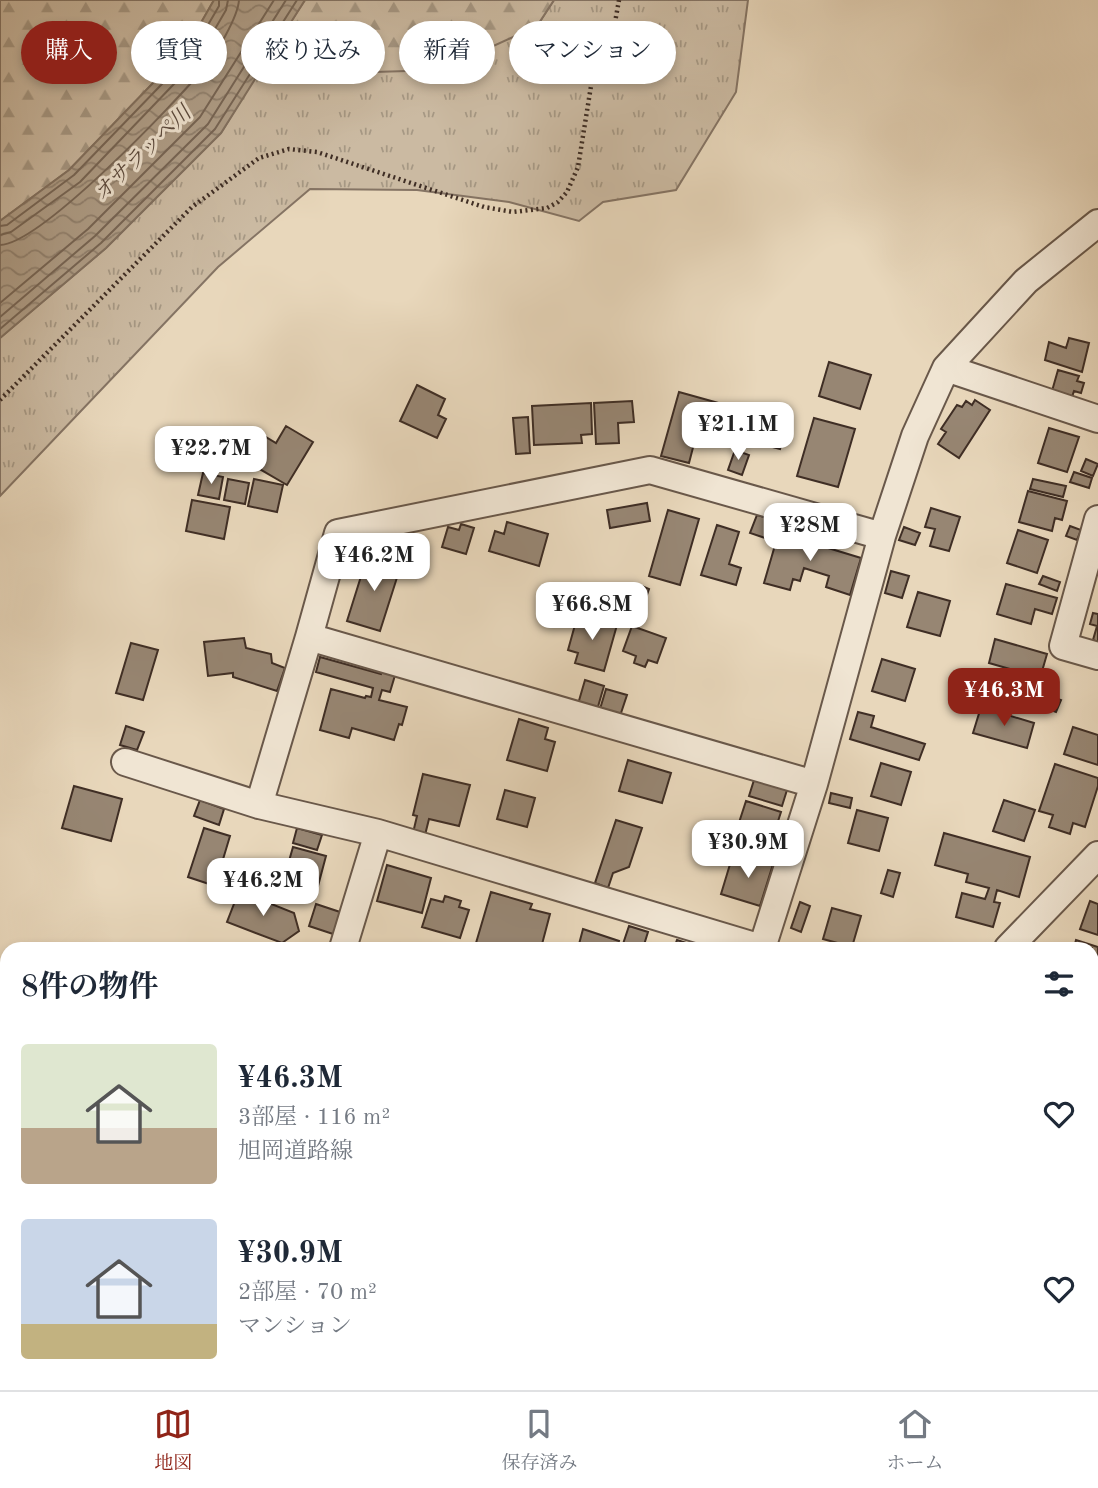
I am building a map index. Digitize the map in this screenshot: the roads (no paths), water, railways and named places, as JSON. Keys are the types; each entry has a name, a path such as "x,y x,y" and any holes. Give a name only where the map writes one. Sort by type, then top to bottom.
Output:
{"street":[{"path":"764,942 814,784 882,537 915,436 946,368 1026,281 1098,223"},
{"path":"946,368 1098,419"},
{"path":"259,805 338,533 650,470 882,537"},
{"path":"1098,519 1063,646 1098,656"},
{"path":"309,638 814,784"},
{"path":"125,762 259,805 378,833 742,942"},
{"path":"345,942 378,833"},
{"path":"1014,942 1098,855"}],"water":[{"name":"オサラッペ川","path":"214,0 305,0 292,21 241,21 241,84 252,84 221,133 106,248 0,338 0,221 69,170 152,84 227,84 227,21 202,21"}]}
